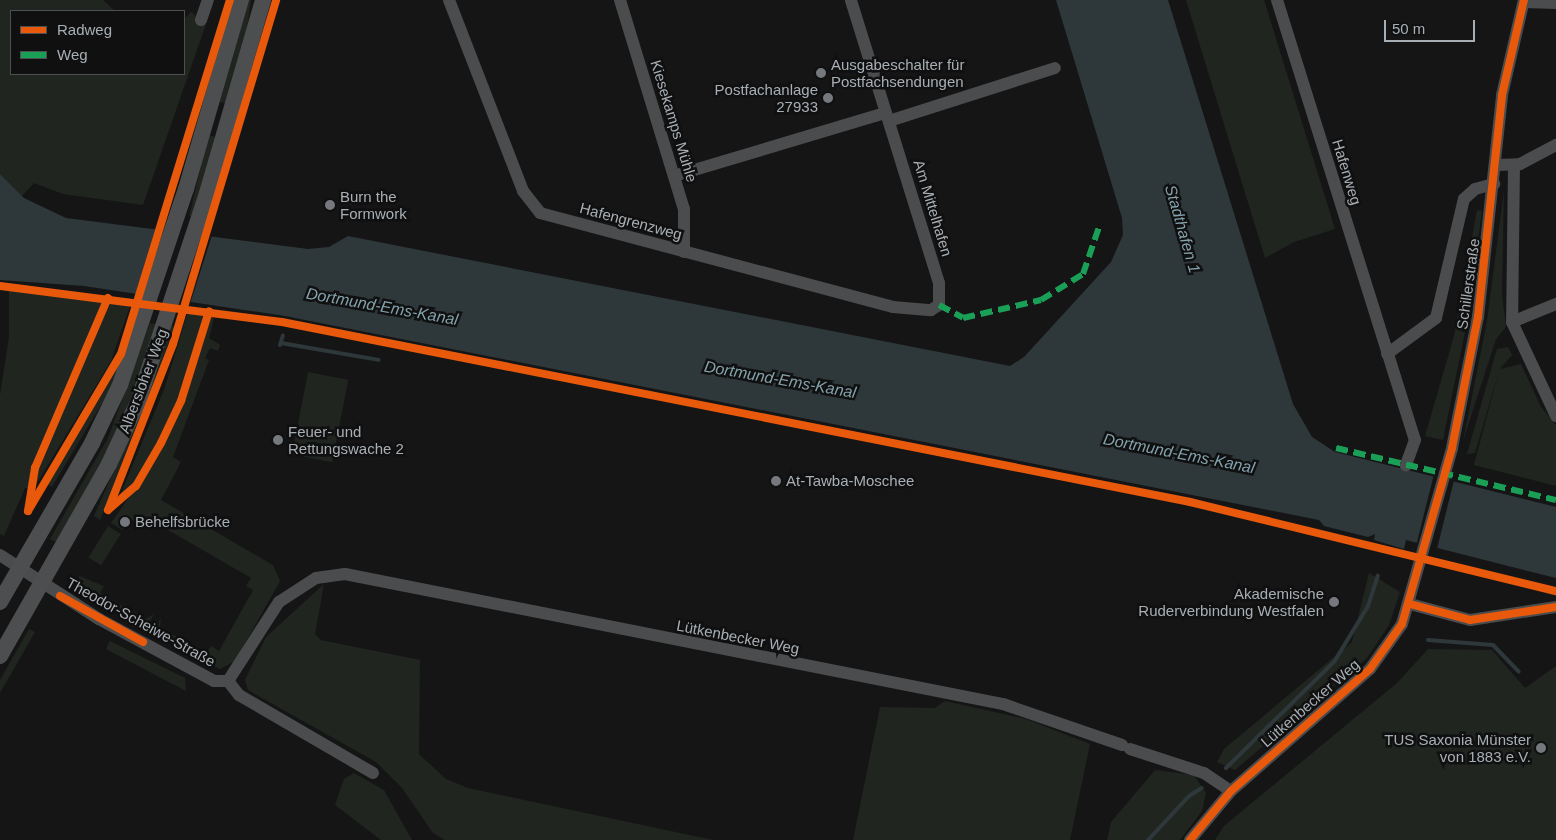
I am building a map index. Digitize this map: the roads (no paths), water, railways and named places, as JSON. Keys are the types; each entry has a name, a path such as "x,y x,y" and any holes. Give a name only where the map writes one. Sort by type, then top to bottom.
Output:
{"main road":[{"name":"Albersloher Weg","path":"0,602 96,435 144,320 241,0"},
{"name":"Albersloher Weg","path":"0,656 109,464 166,322 263,0"}],"street":[{"path":"201,20 208,0"},
{"name":"Hafengrenzweg","path":"449,0 532,204 540,213 893,307 931,310 939,305"},
{"name":"Kiesekamps Mühle","path":"620,0 674,176 687,226 684,252"},
{"name":"Am Mittelhafen","path":"851,0 939,283 939,305"},
{"name":"Hafenweg","path":"1277,0 1415,440 1406,465"},
{"path":"1524,1 1556,3"},
{"name":"Schillerstraße","path":"1420,568 1448,462 1478,317 1494,184 1502,95 1524,1"},
{"path":"674,176 888,117 1055,68"},
{"path":"1496,165 1514,165 1556,145"},
{"path":"1514,165 1512,322 1556,416"},
{"path":"1387,354 1436,318 1464,199 1475,189 1494,184"},
{"path":"1512,322 1556,304"},
{"name":"Theodor-Scheiwe-Straße","path":"0,555 20,568 40,585 214,680 228,681 239,695 373,773"},
{"name":"Lütkenbecker Weg","path":"1190,840 1231,791 1370,669 1391,643 1410,604 1420,568"},
{"name":"Theodor-Scheiwe-Straße","path":"228,681 279,602 316,578 345,574"},
{"name":"Lütkenbecker Weg","path":"345,574 1003,704 1204,773 1231,791"},
{"path":"1410,604 1470,620 1556,607"}],"water":[{"path":"1056,0 1168,0 1293,404 1312,437 1335,452 1556,507 1556,578 1406,540 1404,549 1374,540 1375,534 1368,537 1324,526 1319,520 285,316 84,286 0,280 0,174 24,198 66,218 308,249 329,247 348,236 1010,366 1024,357 1111,262 1123,235 1122,218"}],"waterway":[{"path":"280,345 283,335"},
{"path":"281,343 379,360"},
{"path":"1226,768 1334,662 1368,606 1378,576"},
{"path":"1428,640 1493,645 1519,672"},
{"path":"1148,840 1189,796 1202,788"}],"place":[{"name":"Ausgabeschalter für Postfachsendungen","path":"821,73"},
{"name":"Postfachanlage 27933","path":"828,98"},
{"name":"Burn the Formwork","path":"330,205"},
{"name":"Feuer- und Rettungswache 2","path":"278,440"},
{"name":"At-Tawba-Moschee","path":"776,481"},
{"name":"Behelfsbrücke","path":"125,522"},
{"name":"Akademische Ruderverbindung Westfalen","path":"1334,602"},
{"name":"TUS Saxonia Münster von 1883 e.V.","path":"1541,748"}],"water label":[{"name":"Stadthafen 1","path":"1182,229"},
{"name":"Dortmund-Ems-Kanal","path":"382,307"},
{"name":"Dortmund-Ems-Kanal","path":"780,380"},
{"name":"Dortmund-Ems-Kanal","path":"1179,454"}]}
